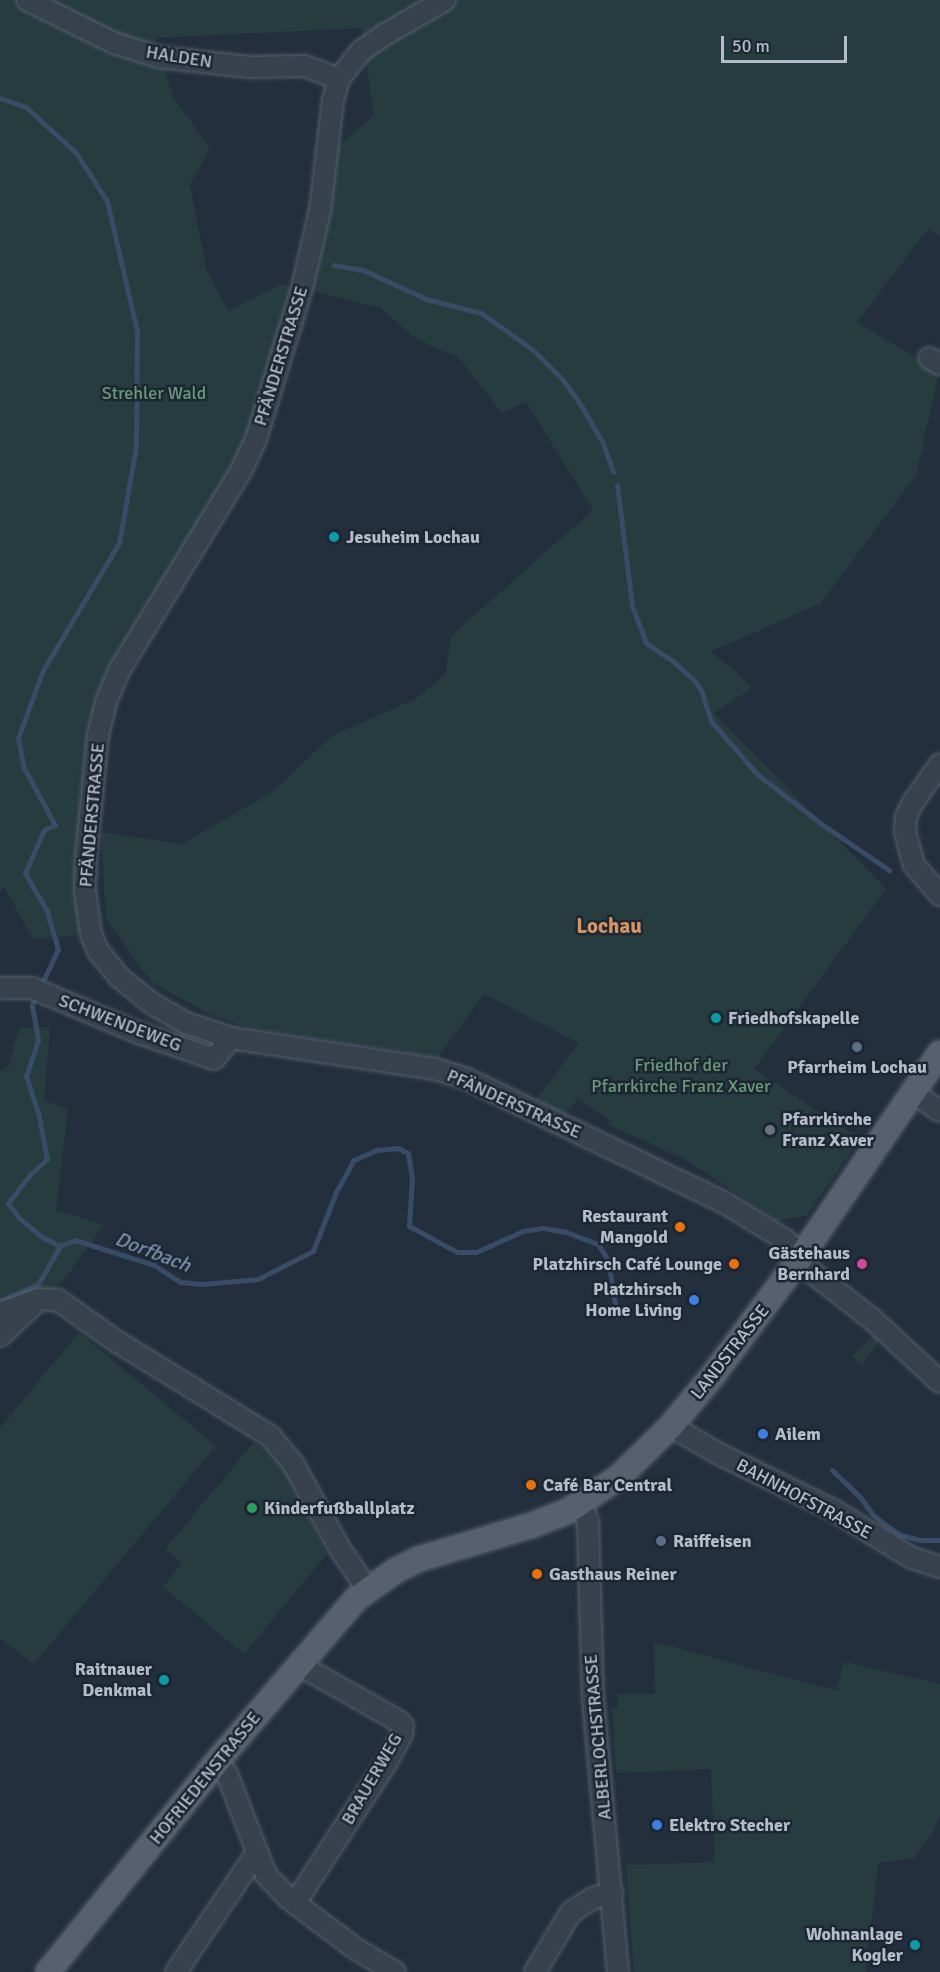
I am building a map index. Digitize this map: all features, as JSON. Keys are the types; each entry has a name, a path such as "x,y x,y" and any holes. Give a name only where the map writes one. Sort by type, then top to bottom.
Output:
{"main road":[{"name":"LANDSTRASSE","path":"473,1542 530,1526 582,1503 619,1477 671,1426 740,1340 800,1258 940,1053"},
{"name":"HOFRIEDENSTRASSE","path":"48,1972 298,1664 341,1615 368,1590 419,1559 473,1542"}],"street":[{"name":"HALDEN","path":"27,0 114,43 159,57 248,67 305,66 339,79"},
{"name":"PFÄNDERSTRASSE","path":"445,0 384,35 360,52 339,79 333,100 321,210 302,288 256,439 241,471 120,669 107,699 98,735 86,857 84,891 91,934 98,951 119,977 151,1003 186,1023 231,1038 411,1063 467,1079 725,1203 784,1239 804,1266 873,1320 940,1382"},
{"path":"940,764 912,804 906,817 905,832 914,865 940,895"},
{"name":"SCHWENDEWEG","path":"0,988 38,990 139,1033 214,1059 231,1038"},
{"path":"913,1093 940,1111"},
{"path":"0,1336 39,1299"},
{"path":"0,1313 39,1299 58,1300 113,1339 270,1436 294,1465 340,1549 368,1590"},
{"name":"BAHNHOFSTRASSE","path":"671,1426 717,1453 835,1511 912,1558 940,1567"},
{"name":"ALBERLOCHSTRASSE","path":"582,1503 588,1516 593,1698 618,1972"},
{"name":"BRAUERWEG","path":"295,1903 385,1765 402,1734 403,1726 400,1722 298,1664"},
{"path":"216,1764 227,1774 266,1875 295,1903 356,1949 395,1972"},
{"path":"176,1972 256,1854"},
{"path":"535,1972 571,1912 593,1898 612,1893"}],"green space":[{"path":"0,0 940,0 940,237 928,229 857,322 939,372 916,475 821,603 710,652 736,671 752,688 714,713 886,889 754,1069 860,1139 807,1215 778,1221 683,1158 608,1125 609,1119 577,1099 565,1115 536,1099 579,1043 484,994 438,1057 250,1028 211,1015 151,982 106,919 101,832 182,844 274,791 333,735 416,699 446,673 451,636 593,510 526,402 502,413 459,358 416,339 381,308 302,288 256,439 171,583 98,735 91,934 33,939 4,887 0,891","holes":["361,28 374,116 328,154 302,288 280,285 228,311 207,271 190,185 210,148 173,97 155,38"]},
{"path":"50,1027 44,1100 68,1109 56,1210 104,1225 62,1282 0,1320 0,1071 9,1066 19,1028"},
{"path":"878,1330 883,1335 862,1365 852,1357"},
{"path":"79,1332 216,1446 33,1665 0,1638 0,1428"},
{"name":"Kinderfußballplatz","path":"254,1442 284,1466 327,1554 244,1654 163,1587 182,1563 165,1549"},
{"path":"654,1642 837,1691 844,1662 940,1684 940,1815 933,1832 915,1858 878,1863 866,1972 634,1972 626,1865 715,1862 711,1769 616,1773 612,1709 618,1708 618,1694 655,1694"}],"waterway":[{"path":"0,98 26,107 76,153 107,201 137,331 136,446 119,543 43,670 18,738 24,768 55,825 44,830 25,873 47,911 58,949 32,1005 38,1040 26,1076 38,1112 47,1159 29,1176 8,1203 18,1217 42,1237 60,1246"},
{"path":"334,265 363,270 426,299 481,313 533,350 562,379 582,407 602,441 613,472"},
{"path":"617,485 632,606 646,643 674,662 694,680 701,690 711,721 758,775 823,825 889,870"},
{"name":"Dorfbach","path":"0,1301 38,1284 60,1246 75,1240 154,1265 180,1282 202,1284 258,1279 313,1251 336,1192 354,1160 376,1150 398,1148 408,1153 412,1177 409,1226 457,1252 476,1252 523,1231 543,1228 566,1232 598,1244 608,1260 617,1316"},
{"name":"Dorfbach","path":"832,1470 860,1497 873,1515 887,1526 901,1535 920,1540 940,1540"}],"place":[{"name":"Jesuheim Lochau","path":"334,537"},
{"name":"Friedhofskapelle","path":"716,1018"},
{"name":"Pfarrheim Lochau","path":"857,1047"},
{"name":"Pfarrkirche Franz Xaver","path":"770,1130"},
{"name":"Restaurant Mangold","path":"680,1227"},
{"name":"Platzhirsch Café Lounge","path":"734,1264"},
{"name":"Gästehaus Bernhard","path":"862,1264"},
{"name":"Platzhirsch Home Living","path":"694,1300"},
{"name":"Ailem","path":"763,1434"},
{"name":"Café Bar Central","path":"531,1485"},
{"name":"Kinderfußballplatz","path":"252,1508"},
{"name":"Raiffeisen","path":"661,1541"},
{"name":"Gasthaus Reiner","path":"537,1574"},
{"name":"Raitnauer Denkmal","path":"164,1680"},
{"name":"Elektro Stecher","path":"657,1825"},
{"name":"Wohnanlage Kogler","path":"915,1945"}],"district":[{"name":"Lochau","path":"609,926"}],"park label":[{"name":"Strehler Wald","path":"154,393"},
{"name":"Friedhof der Pfarrkirche Franz Xaver","path":"681,1076"}]}
